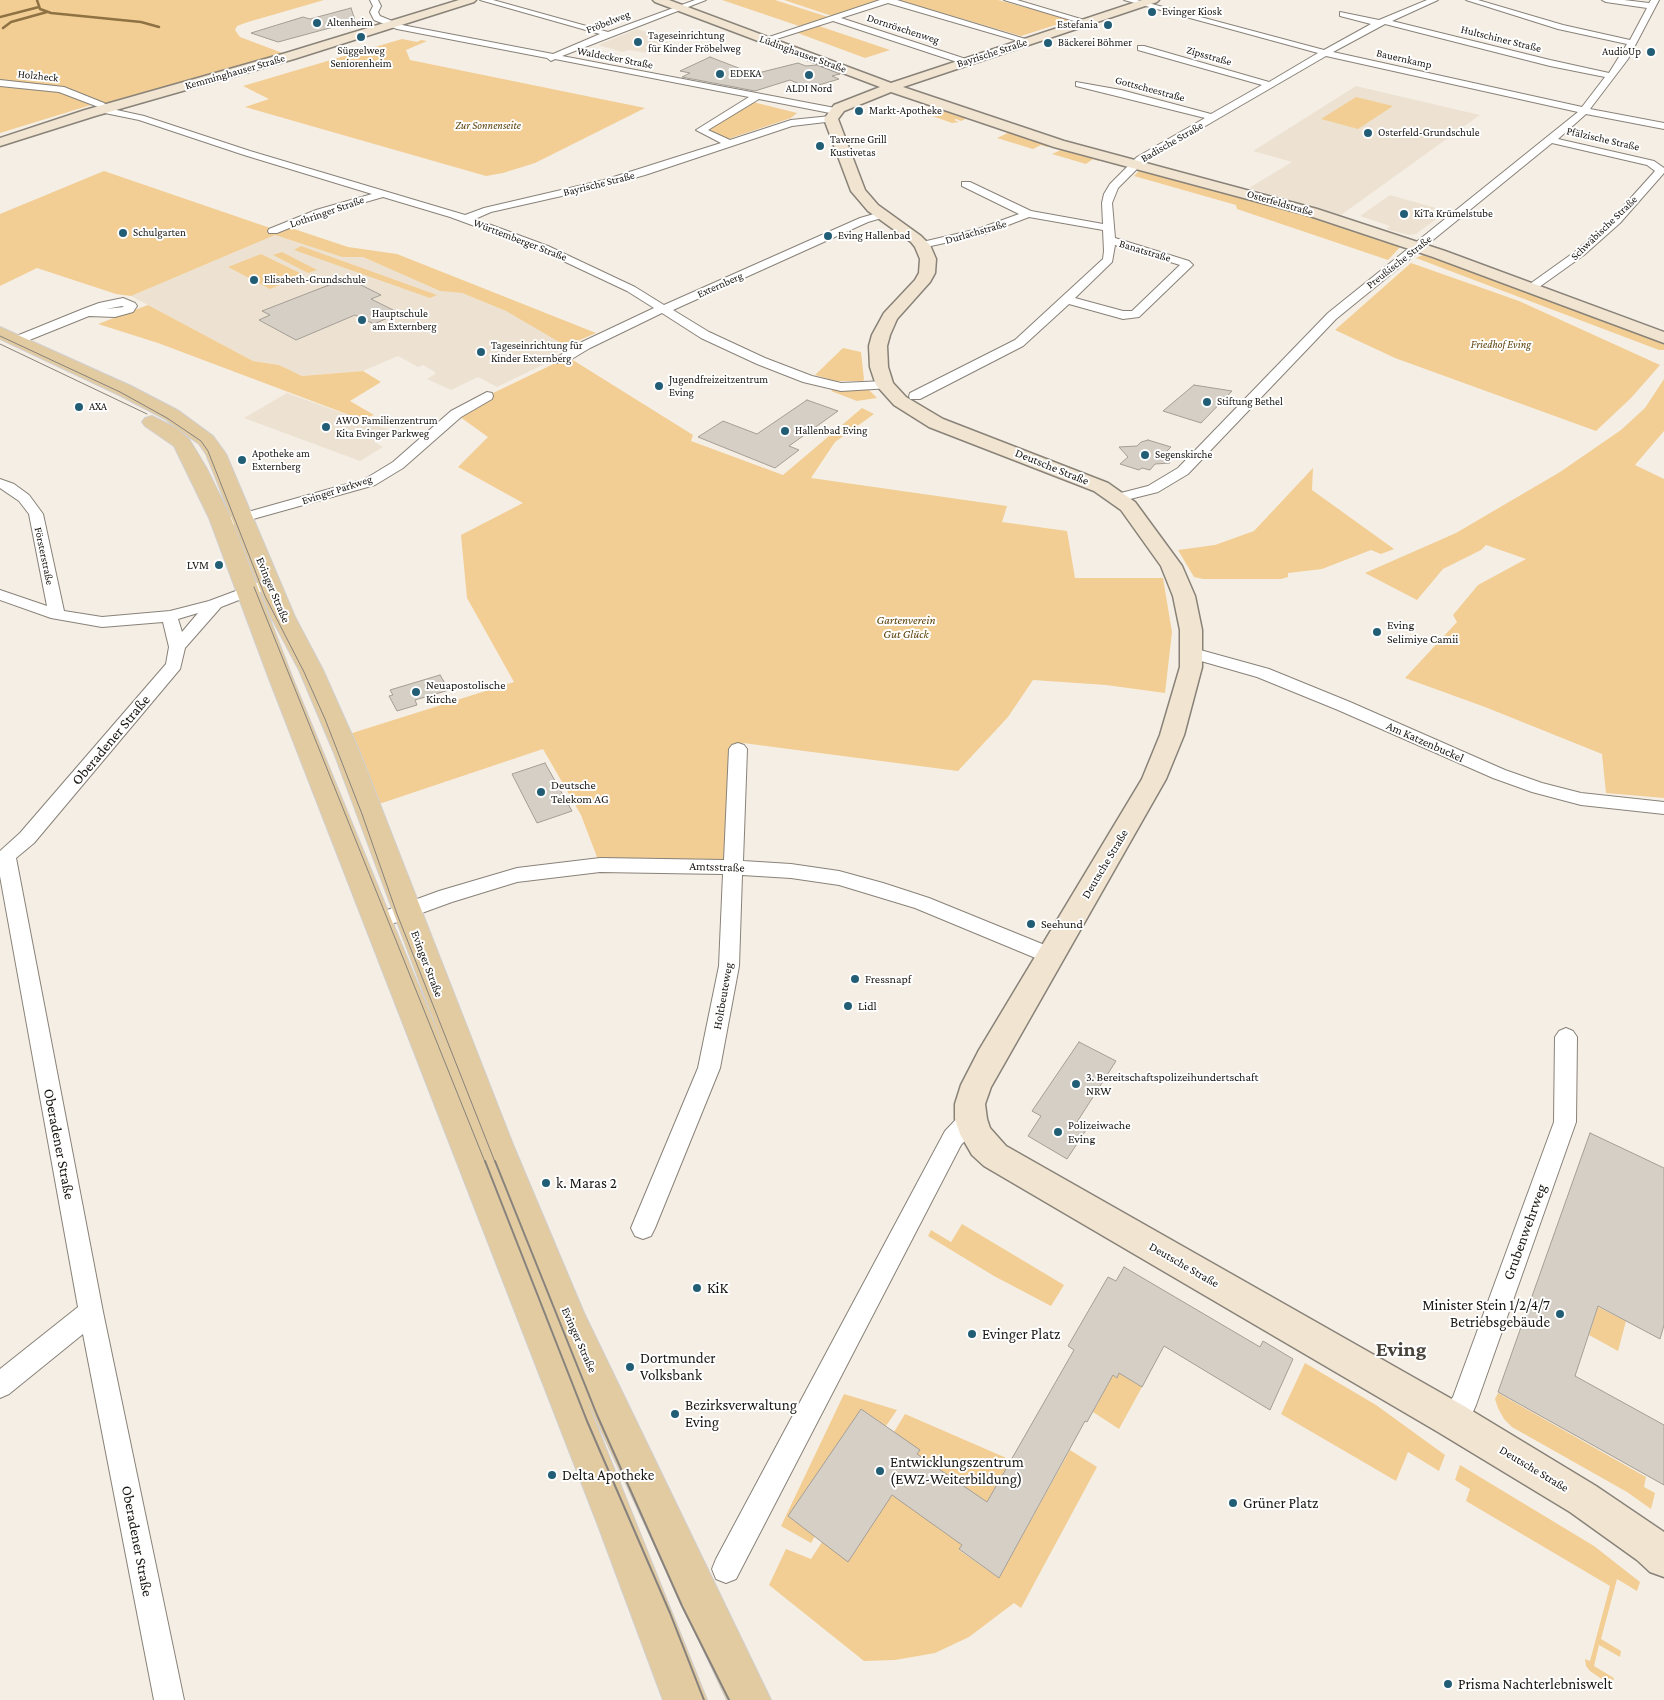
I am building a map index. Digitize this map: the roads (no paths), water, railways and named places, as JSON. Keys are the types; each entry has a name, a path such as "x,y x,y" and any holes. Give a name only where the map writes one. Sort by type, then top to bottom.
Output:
{"main road":[{"name":"Evinger Straße","path":"6,341 128,392 172,415 194,429 206,440 216,454 232,521 392,916 617,1523 685,1700"},
{"name":"Evinger Straße","path":"392,916 498,1147 572,1325 749,1700"}],"street":[{"path":"374,0 377,6 374,12 375,16 392,24"},
{"name":"Kemminghauser Straße","path":"0,142 102,108 119,105 470,0"},
{"path":"484,0 608,34"},
{"name":"Lüdinghauser Straße","path":"659,0 890,87"},
{"name":"Fröbelweg","path":"551,58 608,34 702,0"},
{"path":"764,40 888,0 1028,41"},
{"path":"1008,0 1087,22"},
{"name":"Bauernkamp","path":"1128,0 1147,2 1326,53 1585,111 1664,126"},
{"name":"Badische Straße","path":"915,396 1019,343 1101,268 1108,260 1107,203 1109,194 1135,164 1381,22 1434,0"},
{"path":"1470,0 1561,27 1633,43"},
{"path":"1606,0 1654,3"},
{"name":"Bayrische Straße","path":"465,219 488,210 606,183 796,122 833,115 849,103 890,87 1147,2"},
{"name":"Preußische Straße","path":"1118,498 1153,489 1183,471 1211,444 1327,320 1585,111 1612,76 1633,43 1654,3"},
{"path":"1343,14 1381,22"},
{"name":"Dornröschenweg","path":"834,18 966,62"},
{"name":"Hultschiner Straße","path":"1381,22 1612,76"},
{"name":"Waldecker Straße","path":"392,24 551,58 756,97 833,115"},
{"name":"Zipsstraße","path":"1141,49 1271,85"},
{"name":"Holzheck","path":"0,83 61,89 102,108"},
{"name":"Gottscheestraße","path":"1079,84 1121,92 1214,118"},
{"name":"Osterfeldstraße","path":"890,87 1028,134 1293,206 1418,247 1662,335"},
{"path":"731,144 701,130 756,97"},
{"name":"Württemberger Straße","path":"119,105 140,118"},
{"name":"Württemberger Straße","path":"102,108 140,118 465,219 561,255 602,274 712,338 761,361 808,379 841,387 885,385"},
{"path":"833,115 858,191 881,215 922,245 928,259 927,273 922,282 890,317 881,335 878,346 879,367 885,385"},
{"name":"Pfälzische Straße","path":"1550,140 1650,163"},
{"name":"Schwäbische Straße","path":"1531,288 1580,254 1616,220 1661,170 1650,163"},
{"name":"Durlachstraße","path":"966,184 1028,214 1109,234"},
{"name":"Lothringer Straße","path":"273,232 320,212 382,194"},
{"name":"Durlachstraße","path":"922,245 981,232 1028,214"},
{"name":"Externberg","path":"561,360 586,345 651,313 664,309 864,220 881,215"},
{"name":"Banatstraße","path":"1066,300 1123,315 1135,314 1187,265 1109,234"},
{"path":"6,341 87,312"},
{"name":"Deutsche Straße","path":"885,385 906,406 930,420 1075,475 1101,487 1128,506 1171,566 1179,582 1187,610 1193,653 1192,667 1172,735 1154,779 976,1085 970,1104 971,1119 976,1134 983,1145 995,1156 1451,1420 1583,1499 1651,1546 1664,1558"},
{"name":"Evinger Parkweg","path":"232,521 352,488 386,473 456,414 488,396"},
{"name":"Försterstraße","path":"0,483 24,498 36,514 57,615"},
{"name":"Oberadener Straße","path":"169,1700 91,1312 3,853 27,838 174,665 177,647 215,604 259,588"},
{"path":"0,595 57,615 102,622 170,616 215,604"},
{"path":"170,616 177,647"},
{"name":"Am Katzenbuckel","path":"1193,653 1262,673 1344,706 1499,774 1538,788 1581,799 1664,808"},
{"name":"Holtbeuteweg","path":"643,1228 709,1068 729,966 738,749"},
{"name":"Amtsstraße","path":"392,916 446,896 517,875 600,865 732,867 792,871 839,878 883,890 922,903 1050,956"},
{"name":"Grubenwehrweg","path":"1451,1420 1463,1405 1565,1122 1566,1037"},
{"path":"726,1568 953,1138 971,1119"},
{"path":"0,1385 91,1312"}],"waterway":[{"path":"37,0 40,9 51,13 141,22 159,27"},
{"path":"0,17 39,7"},
{"path":"3,28 11,22 47,12"}],"tram line":[{"path":"0,336 120,392 167,418 201,441 208,451 265,596 304,672 325,719 362,814 397,914 495,1162"},
{"path":"0,344 147,414"},
{"path":"254,587 485,1162"},
{"path":"485,1161 587,1421 670,1613 704,1700"},
{"path":"495,1161 597,1415 682,1606 729,1700"}],"place":[{"name":"Evinger Kiosk","path":"1152,12"},
{"name":"Altenheim","path":"317,23"},
{"name":"Estefania","path":"1108,25"},
{"name":"Süggelweg Seniorenheim","path":"361,37"},
{"name":"Tageseinrichtung für Kinder Fröbelweg","path":"638,42"},
{"name":"Bäckerei Böhmer","path":"1048,43"},
{"name":"AudioUp","path":"1651,52"},
{"name":"EDEKA","path":"720,74"},
{"name":"ALDI Nord","path":"809,75"},
{"name":"Markt-Apotheke","path":"859,111"},
{"name":"Osterfeld-Grundschule","path":"1368,133"},
{"name":"Taverne Grill Kustivetas","path":"820,146"},
{"name":"KiTa Krümelstube","path":"1404,214"},
{"name":"Schulgarten","path":"123,233"},
{"name":"Eving Hallenbad","path":"828,236"},
{"name":"Elisabeth-Grundschule","path":"254,280"},
{"name":"Hauptschule am Externberg","path":"362,320"},
{"name":"Tageseinrichtung für Kinder Externberg","path":"481,352"},
{"name":"Jugendfreizeitzentrum Eving","path":"659,386"},
{"name":"Stiftung Bethel","path":"1207,402"},
{"name":"AXA","path":"79,407"},
{"name":"AWO Familienzentrum Kita Evinger Parkweg","path":"326,427"},
{"name":"Hallenbad Eving","path":"785,431"},
{"name":"Segenskirche","path":"1145,455"},
{"name":"Apotheke am Externberg","path":"242,460"},
{"name":"LVM","path":"219,565"},
{"name":"Eving Selimiye Camii","path":"1377,632"},
{"name":"Neuapostolische Kirche","path":"416,692"},
{"name":"Deutsche Telekom AG","path":"541,792"},
{"name":"Seehund","path":"1031,924"},
{"name":"Fressnapf","path":"855,979"},
{"name":"Lidl","path":"848,1006"},
{"name":"3. Bereitschaftspolizeihundertschaft NRW","path":"1076,1084"},
{"name":"Polizeiwache Eving","path":"1058,1132"},
{"name":"k. Maras 2","path":"546,1183"},
{"name":"KiK","path":"697,1288"},
{"name":"Minister Stein 1/2/4/7 Betriebsgebäude","path":"1560,1314"},
{"name":"Evinger Platz","path":"972,1334"},
{"name":"Dortmunder Volksbank","path":"630,1367"},
{"name":"Bezirksverwaltung Eving","path":"675,1414"},
{"name":"Entwicklungszentrum (EWZ-Weiterbildung)","path":"880,1471"},
{"name":"Delta Apotheke","path":"552,1475"},
{"name":"Grüner Platz","path":"1233,1503"},
{"name":"Prisma Nachterlebniswelt","path":"1448,1684"}],"district":[{"name":"Eving","path":"1401,1350"}],"park label":[{"name":"Zur Sonnenseite","path":"488,126"},
{"name":"Friedhof Eving","path":"1501,345"},
{"name":"Gartenverein Gut Glück","path":"906,627"}]}
